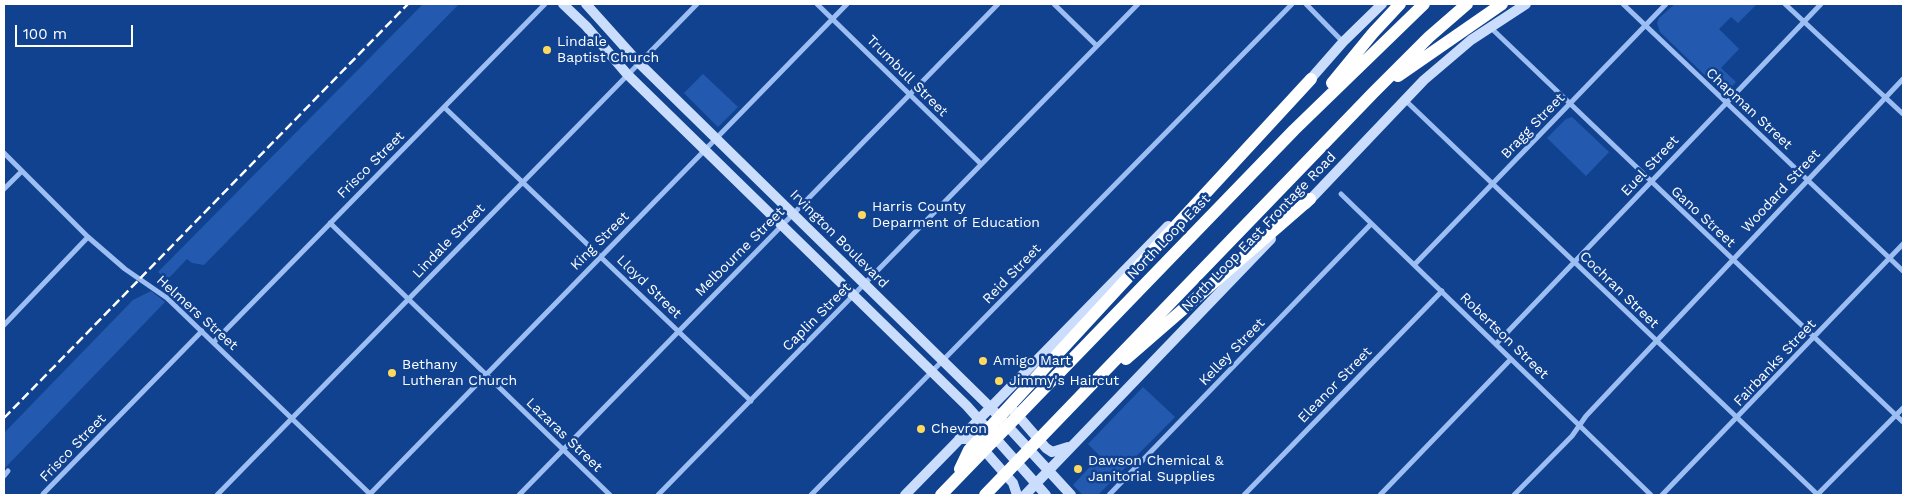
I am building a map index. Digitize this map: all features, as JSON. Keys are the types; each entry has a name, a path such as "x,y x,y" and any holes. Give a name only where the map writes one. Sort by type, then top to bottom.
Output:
{"highway":[{"path":"1294,130 1373,33 1400,4"},
{"name":"North Loop East","path":"1022,402 1294,130 1424,4"},
{"path":"985,495 1373,93 1429,37 1467,4"},
{"path":"1373,93 1502,4"},
{"path":"941,495 955,481 972,454 1022,402 1311,79"},
{"path":"1062,415 1310,199"}],"main road":[{"name":"Irvington Boulevard","path":"563,4 586,26 628,74 932,372 978,419 1046,495"},
{"name":"Irvington Boulevard","path":"586,4 639,63 990,407 1071,495"},
{"path":"905,495 1382,4"},
{"name":"North Loop East Frontage Road","path":"1025,495 1405,99 1447,59 1489,27 1526,4"},
{"path":"1016,381 1010,394 1009,402 1040,441 1052,452 1073,445"},
{"path":"959,439 973,439 977,442 1013,483 1017,495"}],"street":[{"name":"Frisco Street","path":"214,342 545,4"},
{"name":"Lindale Street","path":"217,495 698,4"},
{"name":"Trumbull Street","path":"818,4 982,164"},
{"name":"King Street","path":"371,494 847,4"},
{"name":"Melbourne Street","path":"519,495 998,4"},
{"path":"1054,4 1097,46"},
{"name":"Caplin Street","path":"658,495 1138,4"},
{"name":"Reid Street","path":"811,495 1292,4"},
{"path":"1306,4 1343,42"},
{"name":"Chapman Street","path":"1623,4 1903,271"},
{"name":"Bragg Street","path":"1415,264 1666,4"},
{"path":"1786,4 1903,114"},
{"name":"Euel Street","path":"1496,344 1575,263 1725,102 1821,4"},
{"name":"Gano Street","path":"1489,27 1903,422"},
{"name":"Woodard Street","path":"1514,495 1807,179 1903,79"},
{"name":"Cochran Street","path":"1405,99 1818,495"},
{"name":"Lloyd Street","path":"444,107 751,401"},
{"name":"Helmers Street","path":"4,153 88,237 125,268 163,295 214,342 291,419 371,494"},
{"path":"4,189 22,171"},
{"name":"Robertson Street","path":"1341,194 1651,495"},
{"name":"Lazaras Street","path":"330,223 610,495"},
{"name":"Kelley Street","path":"1109,495 1371,224"},
{"path":"4,325 88,237"},
{"name":"Fairbanks Street","path":"1662,495 1903,244"},
{"name":"Eleanor Street","path":"1244,495 1442,291"},
{"name":"Frisco Street","path":"43,494 202,331"},
{"path":"1380,495 1512,359"},
{"path":"1818,495 1903,408"}],"shaded area":[{"path":"423,4 459,4 204,265 192,263 187,259 167,280 158,272"},
{"path":"1675,4 1757,4 1738,23 1731,17 1719,29 1739,49 1721,68 1736,82 1729,89 1715,85 1660,32 1657,23 1659,18"},
{"path":"703,74 738,107 718,127 684,93"},
{"path":"1572,117 1609,152 1586,176 1547,138 1566,119"},
{"path":"151,291 165,302 4,469 4,433 133,300"},
{"path":"1143,387 1175,417 1098,495 1083,495 1073,485 1100,456 1088,444"}],"railway":[{"path":"4,418 408,4"}],"place":[{"name":"Lindale Baptist Church","path":"547,50"},
{"name":"Harris County Deparment of Education","path":"862,215"},
{"name":"Amigo Mart","path":"983,361"},
{"name":"Bethany Lutheran Church","path":"392,373"},
{"name":"Jimmy's Haircut","path":"999,381"},
{"name":"Chevron","path":"921,429"},
{"name":"Dawson Chemical & Janitorial Supplies","path":"1078,469"}]}
